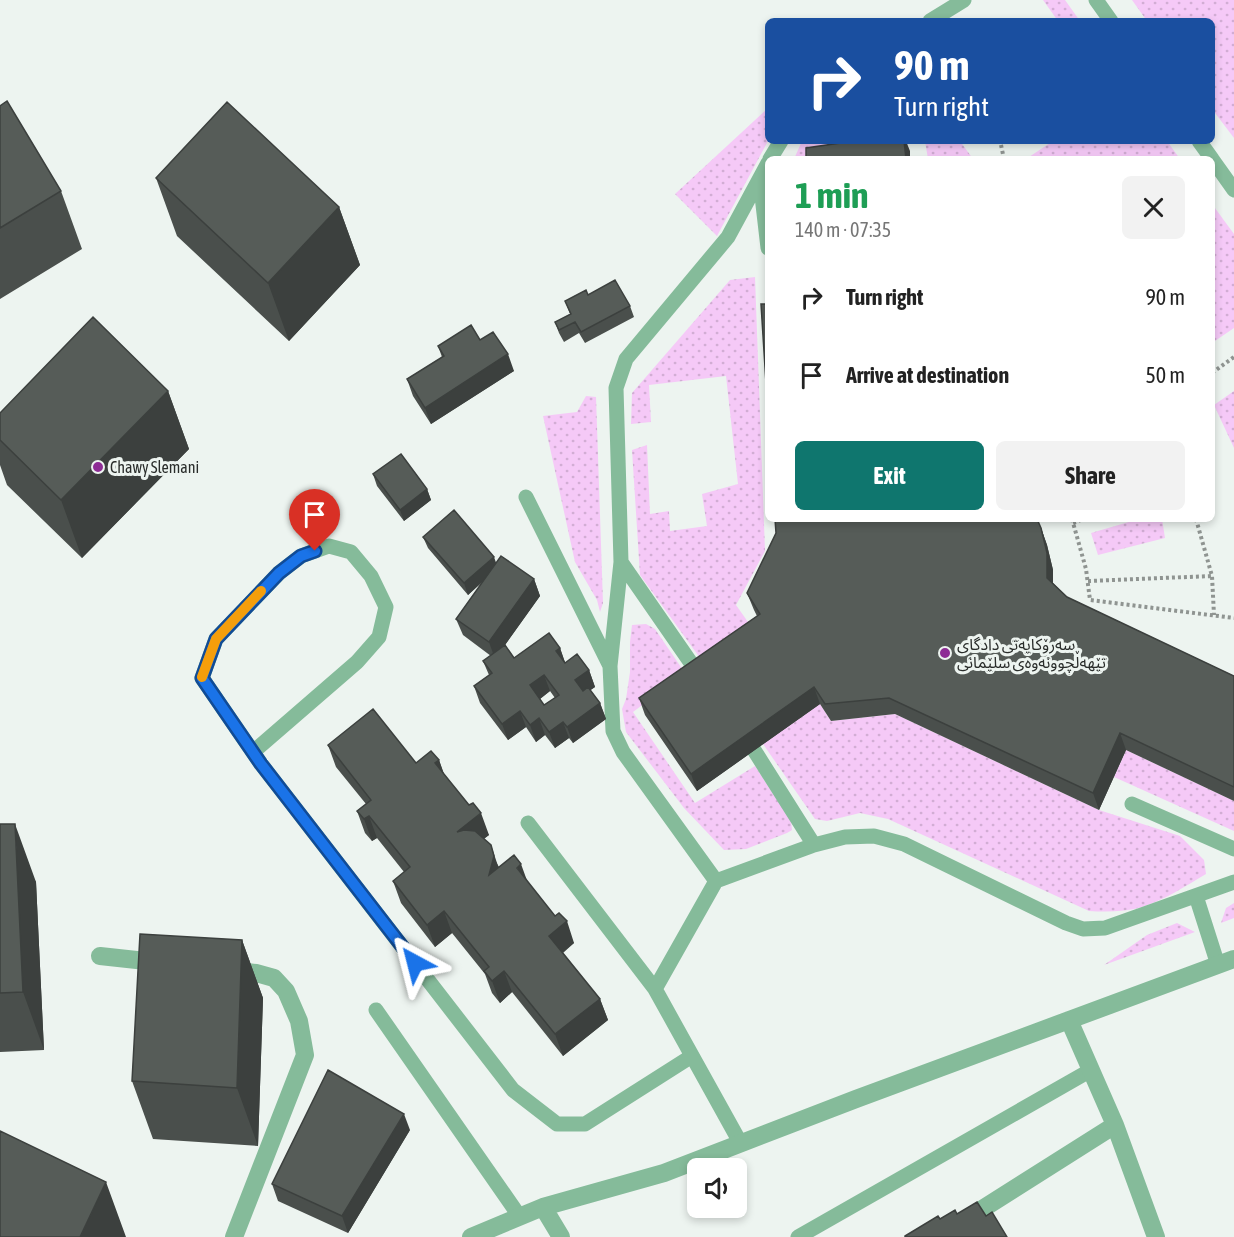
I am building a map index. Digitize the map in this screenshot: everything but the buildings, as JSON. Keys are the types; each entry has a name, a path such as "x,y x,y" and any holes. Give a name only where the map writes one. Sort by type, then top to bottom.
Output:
{"street":[{"path":"100,956 178,964"},
{"path":"471,1237 543,1207 664,1173 1226,962"},
{"path":"211,968 256,972 274,978 286,992 299,1022 305,1055 234,1237"},
{"path":"1069,1020 1115,1125 1156,1237"},
{"path":"938,1237 1115,1125"},
{"path":"543,1207 561,1237"}],"lane":[{"path":"935,18 964,0"},
{"path":"1096,0 1109,18"},
{"path":"1215,163 1234,189"},
{"path":"716,881 624,752 613,731 610,666 621,562 616,388 626,359 728,237 765,168"},
{"path":"759,178 765,225"},
{"path":"526,496 610,666"},
{"path":"253,752 357,662 379,637 386,607 371,576 351,552 329,546 301,556 279,573 216,639 202,678 253,752 513,1090 557,1124 585,1124 692,1056"},
{"path":"621,562 700,676"},
{"path":"754,750 814,845"},
{"path":"1132,804 1234,849"},
{"path":"528,824 655,989 741,1144"},
{"path":"655,989 716,881 814,845 845,837 874,836 904,844 1083,929 1105,928 1234,882"},
{"path":"1196,896 1226,962"},
{"path":"376,1010 520,1217"},
{"path":"798,1237 1091,1070"}],"path":[{"path":"1001,145 1003,156"},
{"path":"1215,371 1234,357"},
{"path":"1072,522 1088,581 1090,600 1234,618"},
{"path":"1197,522 1212,576 1214,615"},
{"path":"1088,581 1212,576"}],"shaded area":[{"path":"1043,0 1065,0 1078,18 1056,18"},
{"path":"1132,0 1234,0 1234,138 1215,113 1215,18 1145,18"},
{"path":"765,111 766,144 717,236 675,194"},
{"path":"801,144 898,144 810,154 810,156 795,156"},
{"path":"926,144 962,144 971,156 928,156"},
{"path":"1048,144 1169,144 1178,156 1030,156"},
{"path":"1215,208 1234,234 1234,328 1215,341"},
{"path":"755,277 765,551 736,605 748,622 700,658 640,575 632,450 647,445 650,514 669,511 670,531 707,526 702,494 738,484 726,376 649,385 651,422 631,424 632,393 730,280"},
{"path":"1234,391 1234,448 1215,407 1215,404"},
{"path":"586,396 596,397 603,603 600,612 597,600 575,562 543,416 577,412"},
{"path":"1129,522 1162,522 1165,538 1098,555 1091,533"},
{"path":"646,624 655,629 685,673 633,712 695,803 755,766 791,821 792,830 746,849 724,850 684,808 626,732 622,709 630,672 632,625"},
{"path":"820,704 831,721 895,714 1099,810 1180,836 1204,860 1206,874 1167,897 1142,907 1116,911 1089,911 888,819 860,813 827,821 815,819 763,744"},
{"path":"1126,750 1234,801 1234,831 1114,777"},
{"path":"1234,903 1234,918 1221,923 1226,908"},
{"path":"1177,923 1195,932 1104,965 1147,935"}],"slow traffic":[{"path":"202,677 216,639 261,591"}],"place":[{"name":"Chawy Slemani","path":"98,467"},
{"name":"سەرۆکایەتی دادگای تێهەڵچوونەوەی سلێمانی","path":"945,653"}],"route":[{"path":"315,551 301,556 279,573 216,639 202,678 261,764 415,963"}]}
